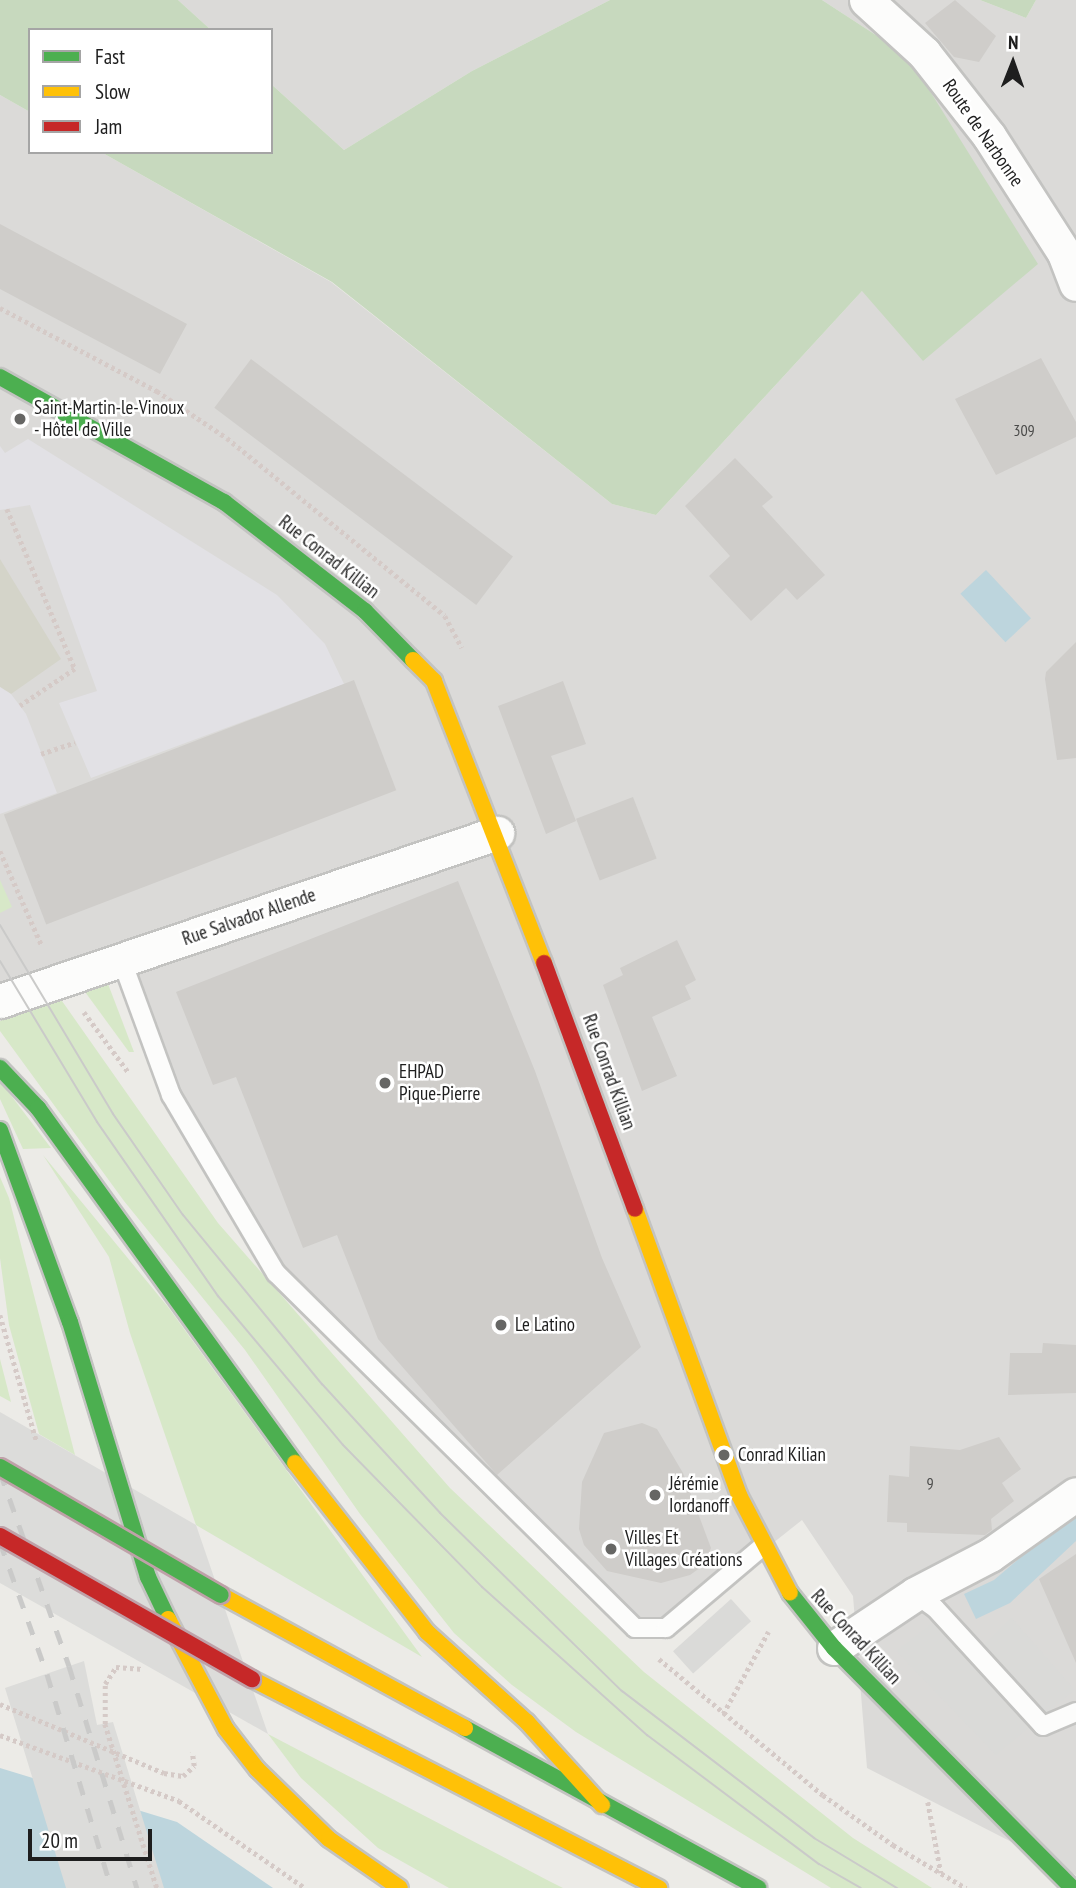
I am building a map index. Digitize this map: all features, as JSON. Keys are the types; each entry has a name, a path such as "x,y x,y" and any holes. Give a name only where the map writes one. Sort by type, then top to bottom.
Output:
{"main road":[{"name":"Rue Conrad Killian","path":"0,377 224,502 365,611 434,681 497,833 738,1495 762,1547 795,1602 834,1648 1072,1888"},
{"path":"0,1068 38,1108 155,1262 342,1527 427,1632 527,1722 602,1805"},
{"path":"0,1130 70,1322 148,1577 186,1658 226,1729 257,1769 329,1839 400,1888"},
{"path":"0,1467 221,1595 758,1888"},
{"path":"0,1536 252,1679 659,1888"}],"street":[{"name":"Route de Narbonne","path":"866,0 924,53 981,125 1064,253 1076,284"},
{"name":"Rue Salvador Allende","path":"0,1001 497,833"},
{"path":"834,1648 915,1594 990,1555 1076,1494"}],"lane":[{"path":"122,961 171,1095 276,1273 635,1628 666,1628 762,1547"},
{"path":"915,1594 935,1608 1043,1726 1076,1712"}],"path":[{"path":"7,509 75,669 20,706"},
{"path":"41,754 75,742"},
{"path":"0,851 26,916"},
{"path":"635,1628 667,1670 833,1802 966,1888"},
{"path":"723,1714 769,1629"},
{"path":"150,1680 143,1669 116,1667 105,1684 105,1724 157,1888"},
{"path":"0,1704 164,1773 183,1776 194,1766 191,1749"},
{"path":"0,1735 179,1801 305,1888"},
{"path":"926,1796 941,1873"}],"shaded area":[{"path":"178,0 610,0 472,71 344,150 273,86 273,28 209,28"},
{"path":"822,0 980,0 1026,18 1036,0 1076,0 1076,1875 867,1768 853,1596 802,1520 666,1628 635,1628 276,1273 171,1095 122,961 0,1003 0,95 28,111 28,154 105,154 331,282 612,504 656,515 862,291 908,56"},
{"path":"28,439 277,595 325,644 344,684 91,778 59,703 97,691 30,505 0,510 0,446 5,453"},
{"path":"0,559 61,659 11,694 0,687"},
{"path":"0,687 11,694 26,714 57,793 0,814"},
{"path":"731,1599 751,1621 693,1673 673,1651"},
{"path":"941,1616 974,1654 1011,1617 1075,1690 996,1755 896,1651"}],"green space":[{"path":"0,0 178,0 209,28 28,28 28,111 0,95"},
{"path":"610,0 822,0 908,56 1038,264 923,361 862,291 656,515 612,504 332,282 105,154 273,154 273,86 344,150 472,71"},
{"path":"980,0 1036,0 1026,18"},
{"path":"0,880 12,907 0,913"},
{"path":"105,976 134,1052 129,1052 80,985"},
{"path":"55,991 218,1223 450,1488 644,1672 853,1838 932,1888 831,1888 576,1732 512,1685 454,1633 360,1514 245,1350 124,1201 0,1031 0,1021"},
{"path":"0,1081 51,1148 23,1149 0,1099"},
{"path":"43,1155 168,1307 422,1657 196,1525 130,1333 109,1257"},
{"path":"0,1177 9,1198 75,1455 39,1434 9,1325 0,1258"},
{"path":"0,1359 11,1402 0,1396"},
{"path":"268,1734 563,1888 449,1888 378,1848 301,1778"}],"water":[{"path":"986,570 1031,618 1005,642 960,594"},
{"path":"1076,1510 1076,1541 1010,1603 976,1619 964,1594 994,1580"},
{"path":"0,1768 177,1822 273,1888 0,1888"}],"pier":[{"path":"0,1412 196,1525 268,1734 0,1583"},
{"path":"84,1661 97,1725 113,1722 164,1888 66,1888 5,1688"}],"building":[{"path":"955,0 996,36 979,62 954,57 925,23"},
{"path":"0,224 187,324 160,374 0,289"},
{"path":"1041,358 1076,422 1076,437 996,475 955,399"},
{"path":"251,359 513,556 476,605 214,408"},
{"path":"735,458 773,497 762,506 825,575 797,600 786,588 751,621 709,576 730,556 685,506"},
{"path":"1076,642 1076,758 1057,760 1046,672"},
{"path":"354,680 396,790 46,925 4,814"},
{"path":"563,681 586,744 551,756 576,821 546,834 498,706"},
{"path":"633,797 657,859 600,880 576,819"},
{"name":"EHPAD Pique-Pierre","path":"458,881 535,1071 602,1258 641,1347 497,1475 378,1339 337,1235 303,1248 236,1077 213,1085 176,992"},
{"path":"677,940 696,980 685,986 691,999 652,1017 677,1076 642,1091 603,985 623,975 620,968"},
{"path":"1043,1343 1076,1345 1076,1393 1008,1395 1010,1353 1042,1353"},
{"path":"642,1423 657,1429 683,1473 711,1548 704,1565 690,1575 661,1583 607,1571 584,1545 579,1529 582,1482 604,1433"},
{"path":"999,1437 1021,1469 1002,1483 1014,1501 991,1519 992,1530 985,1535 907,1532 907,1523 887,1522 889,1475 909,1477 910,1446 960,1450"},
{"path":"1076,1554 1076,1663 1039,1579"}],"tram line":[{"path":"0,925 113,1114 183,1215 322,1384 440,1513 622,1691 814,1838 897,1888"},
{"path":"0,961 97,1122 218,1296 343,1445 482,1587 647,1735 819,1864 861,1888"}],"railway":[{"path":"0,1472 69,1666 137,1888"},
{"path":"0,1542 47,1674 111,1888"}],"traffic: fast":[{"path":"0,377 224,502 365,611 413,660"},
{"path":"0,1068 38,1108 295,1463"},
{"path":"0,1130 70,1322 148,1577 168,1619"},
{"path":"0,1467 221,1595"},
{"path":"790,1593 834,1648 1072,1888"},
{"path":"465,1728 758,1888"}],"traffic: slow":[{"path":"413,660 434,681 544,963"},
{"path":"635,1209 739,1495 790,1593"},
{"path":"295,1463 427,1632 527,1722 602,1805"},
{"path":"221,1595 465,1728"},
{"path":"168,1619 226,1729 257,1769 329,1839 400,1888"},
{"path":"252,1679 659,1888"}],"traffic: jam":[{"path":"544,963 635,1209"},
{"path":"0,1536 252,1679"}],"place":[{"name":"Saint-Martin-le-Vinoux - Hôtel de Ville","path":"20,419"},
{"name":"EHPAD Pique-Pierre","path":"385,1083"},
{"name":"Le Latino","path":"501,1325"},
{"name":"Conrad Kilian","path":"724,1455"},
{"name":"Jérémie Iordanoff","path":"655,1495"},
{"name":"Villes Et Villages Créations","path":"611,1549"}]}
